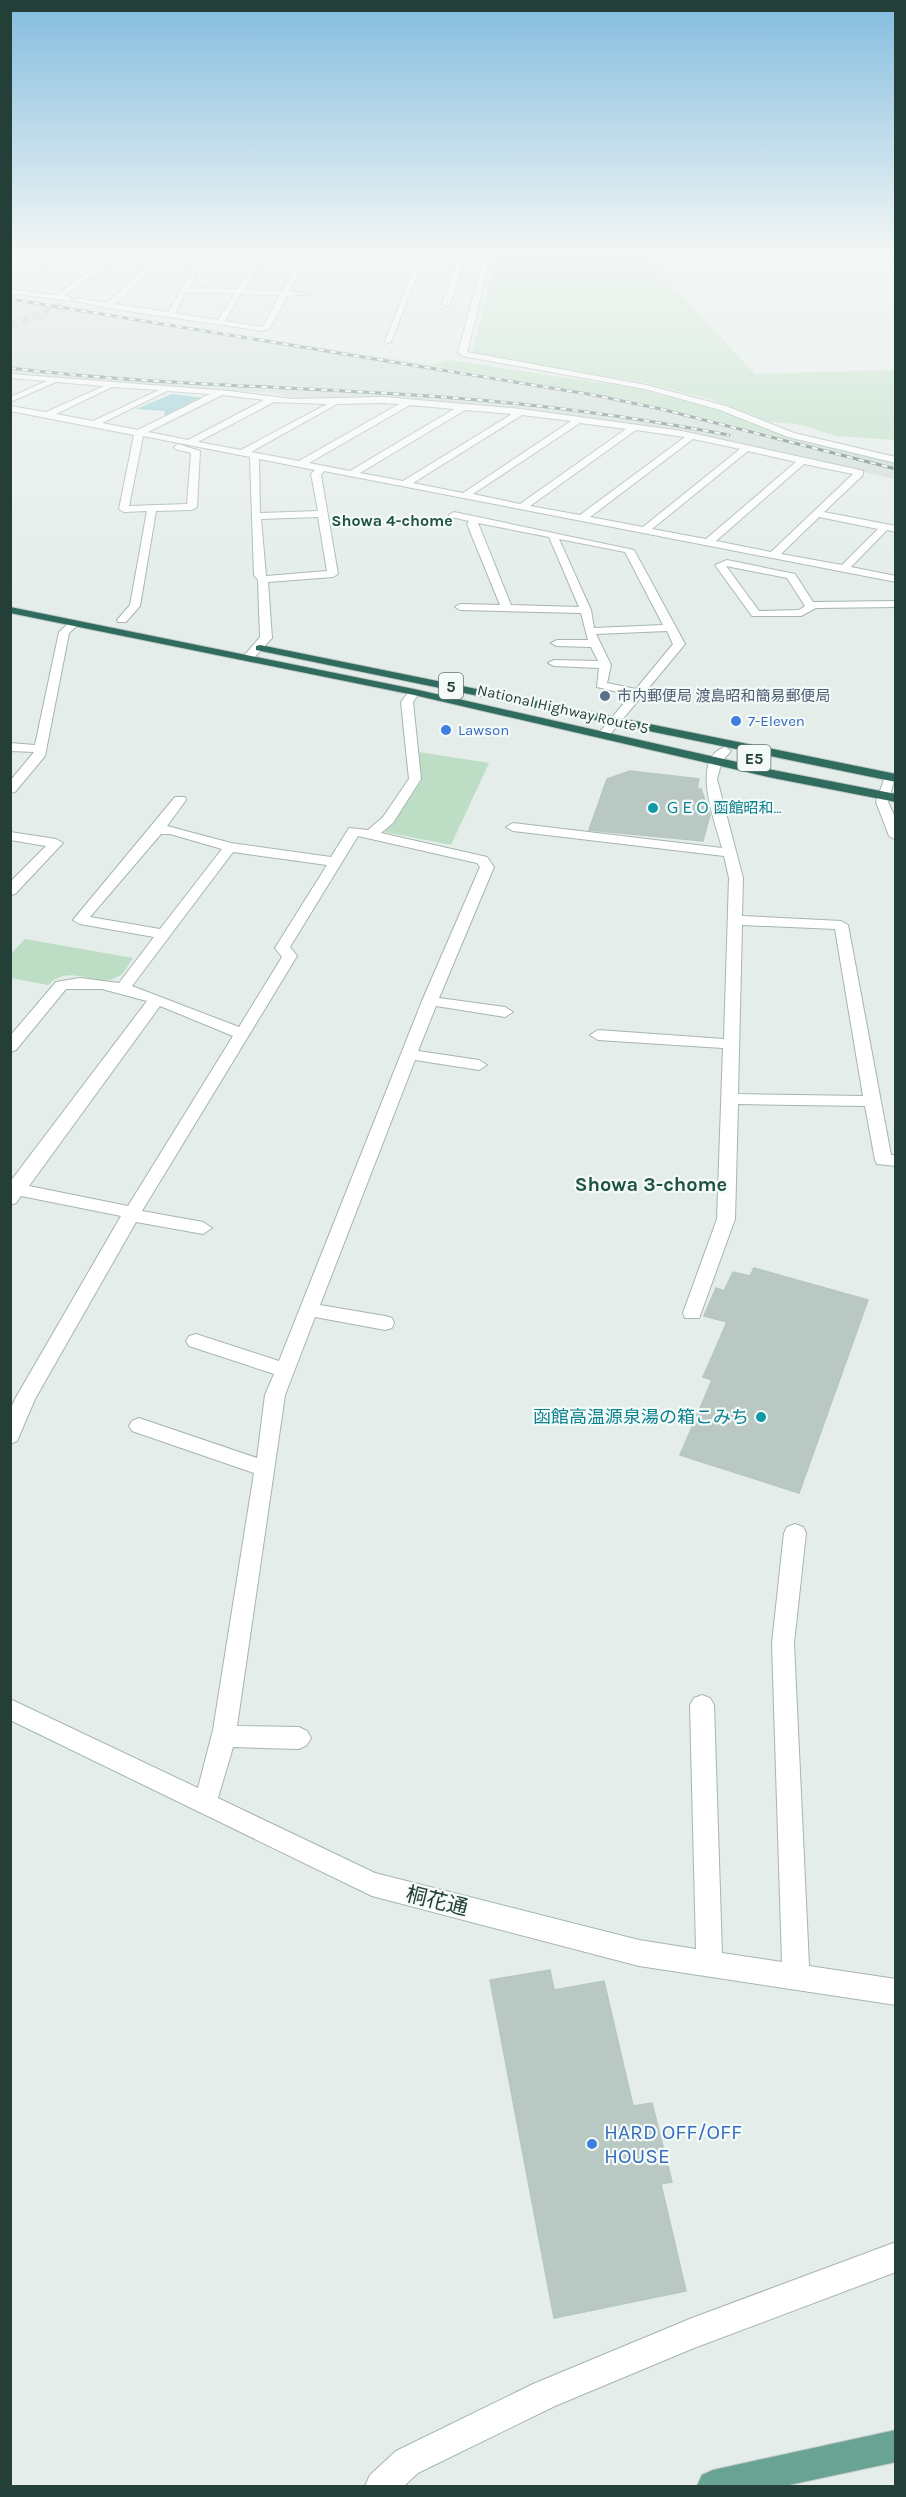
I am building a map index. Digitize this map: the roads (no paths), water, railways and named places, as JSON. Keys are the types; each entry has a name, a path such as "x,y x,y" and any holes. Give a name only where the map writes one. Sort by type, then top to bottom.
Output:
{"highway":[{"name":"National Highway Route 5","path":"10,599 615,720 891,787"},
{"name":"National Highway Route 5","path":"10,610 414,692 603,735 891,787"},
{"name":"E5","path":"615,720 720,756"}],"main road":[{"path":"713,2487 896,2446"}],"street":[{"path":"545,369 646,387 729,410 791,435 896,460"},
{"path":"10,376 273,399 334,403 409,402 521,412 692,436 860,473 774,555"},
{"path":"10,400 54,381"},
{"path":"47,415 110,386"},
{"path":"94,424 166,390"},
{"path":"138,436 220,393"},
{"path":"195,446 273,399"},
{"path":"300,464 409,402"},
{"path":"242,453 334,403"},
{"path":"351,474 465,406"},
{"path":"10,408 94,424 138,436 242,453 254,459 405,484 896,579"},
{"path":"405,484 521,412"},
{"path":"464,496 580,419"},
{"path":"522,507 635,427"},
{"path":"138,436 124,509 192,507 195,446"},
{"path":"582,518 692,436"},
{"path":"645,531 748,447"},
{"path":"254,459 300,464 319,471"},
{"path":"248,658 266,638 263,579 259,575 255,516 254,459"},
{"path":"708,543 803,460"},
{"path":"263,579 333,574 323,514 319,471"},
{"path":"122,620 135,606 152,508"},
{"path":"255,516 323,514"},
{"path":"817,514 890,528"},
{"path":"454,515 629,550 679,644 603,735"},
{"path":"474,519 472,524 507,609"},
{"path":"844,569 890,528"},
{"path":"554,535 586,610 589,632 605,665 602,685 640,693"},
{"path":"727,563 791,576 809,605 811,607 801,613 756,614 720,565 727,563"},
{"path":"809,605 896,603"},
{"path":"460,607 586,610"},
{"path":"10,789 36,762 64,632 75,623"},
{"path":"589,632 671,627"},
{"path":"557,643 594,644"},
{"path":"554,663 605,665"},
{"path":"372,834 388,820 415,779 407,702 414,692"},
{"path":"10,747 39,749"},
{"path":"692,1313 726,1219 733,1044 736,878 711,779 720,756"},
{"path":"891,787 882,802 896,836"},
{"path":"164,934 80,920 180,800"},
{"path":"513,827 731,853"},
{"path":"157,830 171,830 230,847 337,861"},
{"path":"10,1436 25,1399 132,1214 290,956 282,948 354,831 464,854 486,864 487,867 429,1002 276,1395 223,1736 216,1774 204,1803"},
{"path":"10,836 56,843 10,891"},
{"path":"122,989 230,847"},
{"path":"734,920 841,925 883,1160 896,1161"},
{"path":"10,1047 61,985 72,982 122,989 242,1034"},
{"path":"156,1000 13,1192 202,1228"},
{"path":"429,1002 505,1012"},
{"path":"598,1035 733,1044"},
{"path":"410,1055 479,1065"},
{"path":"731,1099 872,1101"},
{"path":"308,1309 385,1323"},
{"path":"196,1341 284,1370"},
{"path":"139,1426 266,1469"},
{"path":"795,1533 783,1643 796,1978"},
{"path":"702,1706 710,1937 708,1962"},
{"name":"桐花通","path":"10,1709 372,1884 639,1953 896,1992"},
{"path":"223,1736 299,1738"},
{"path":"381,2487 407,2462 544,2395 692,2333 896,2257"}],"water":[{"path":"172,394 204,398 164,417 165,411 136,409"}],"railway":[{"path":"15,369 121,379 398,394 523,404 729,435"},
{"path":"433,369 594,395 661,409 896,469"}],"place":[{"name":"市内郵便局 渡島昭和簡易郵便局","path":"605,696"},
{"name":"7-Eleven","path":"736,721"},
{"name":"Lawson","path":"446,730"},
{"name":"ＧＥＯ 函館昭和…","path":"653,808"},
{"name":"函館高温源泉湯の箱こみち","path":"761,1417"},
{"name":"HARD OFF/OFF HOUSE","path":"592,2144"}],"district":[{"name":"Showa 4-chome","path":"392,520"},
{"name":"Showa 3-chome","path":"651,1184"}]}
